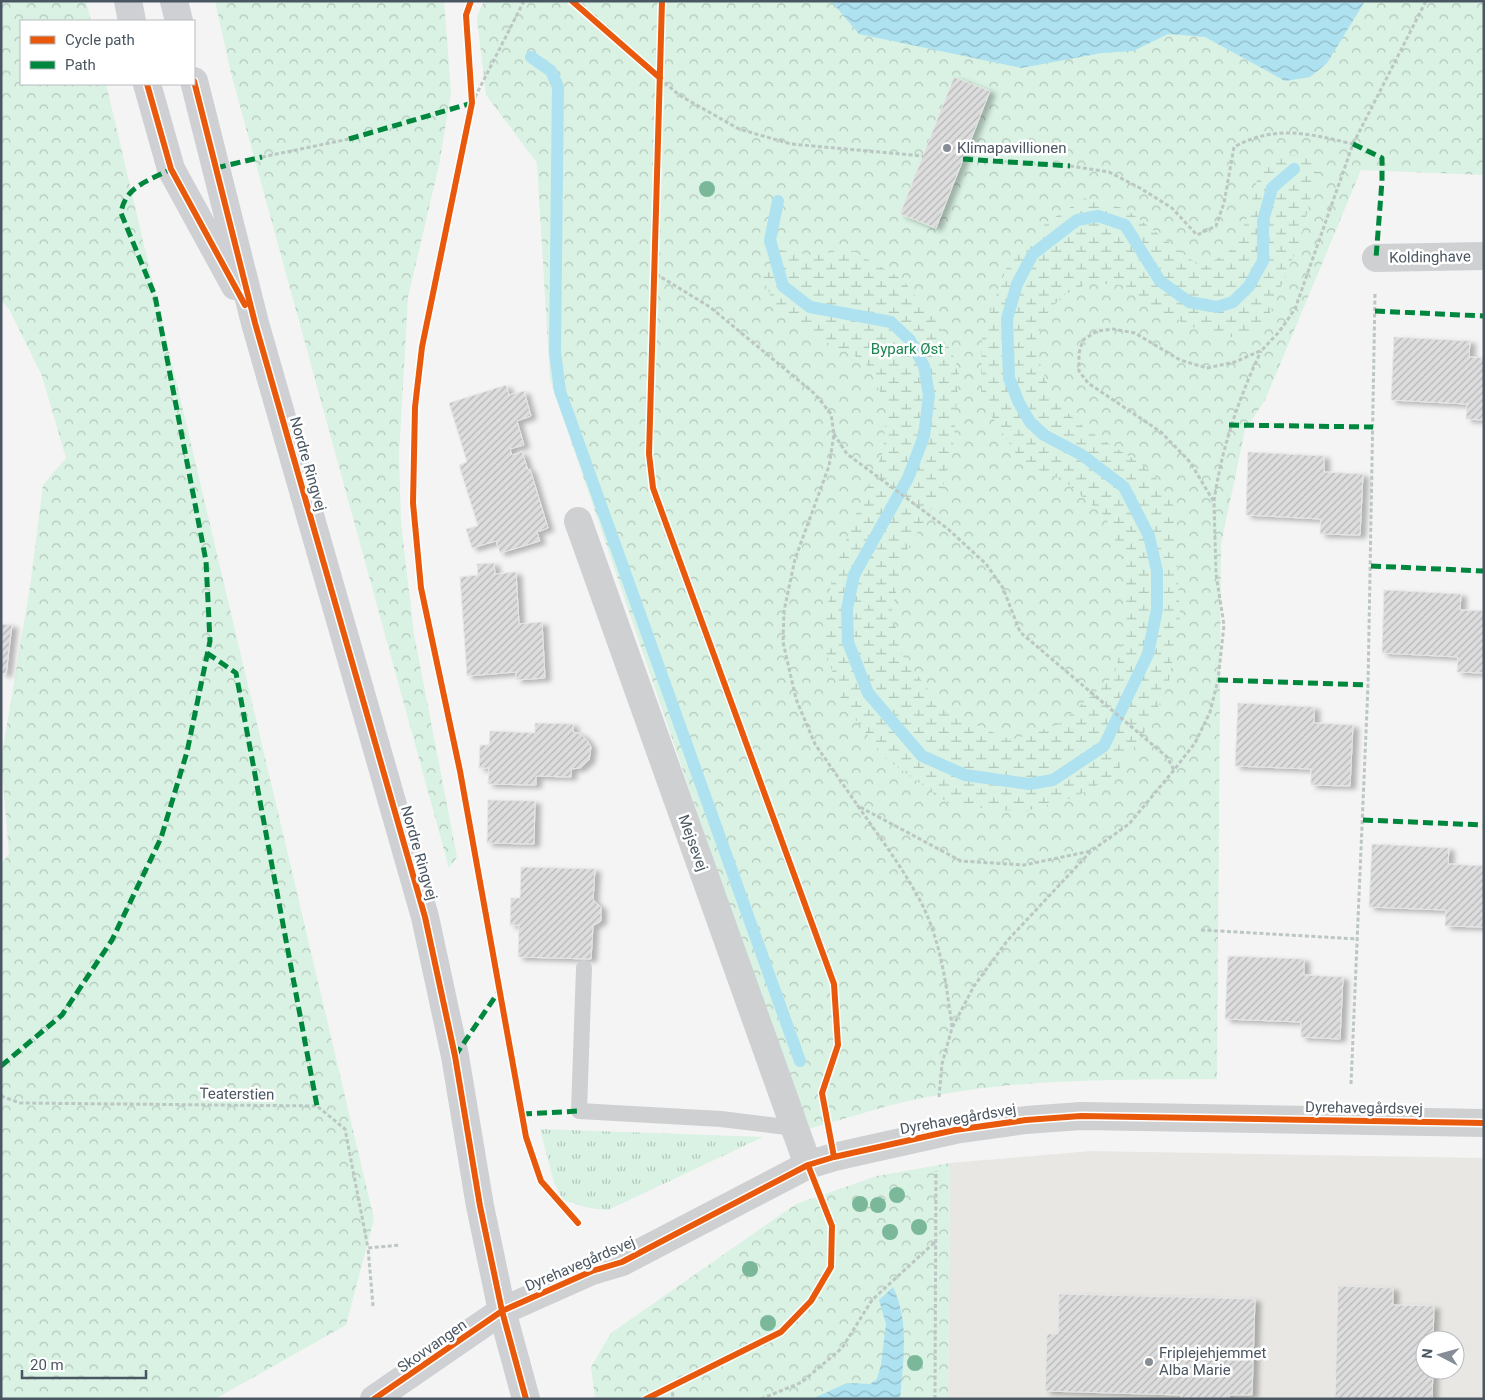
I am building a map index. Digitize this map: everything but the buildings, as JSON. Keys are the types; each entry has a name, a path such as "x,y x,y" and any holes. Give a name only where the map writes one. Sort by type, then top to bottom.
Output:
{"main road":[{"path":"128,1 132,20"},
{"path":"174,1 179,20"},
{"name":"Nordre Ringvej","path":"147,85 171,169 255,322"},
{"name":"Nordre Ringvej","path":"195,85 255,322 425,917 455,1056 480,1206 502,1312 526,1399"},
{"name":"Skovvangen","path":"374,1399 502,1312"}],"street":[{"name":"Koldinghave","path":"1376,258 1484,256"},
{"name":"Mejsevej","path":"578,521 808,1165"},
{"name":"Dyrehavegårdsvej","path":"502,1312 592,1271 622,1262 808,1165 871,1147 936,1134 1026,1120 1081,1116 1484,1123"}],"lane":[{"path":"584,968 580,1111 720,1119 794,1128"}],"path":[{"path":"472,103 524,1"},
{"path":"572,1 679,95 739,129 790,144 923,156"},
{"path":"662,1 656,274 648,454 653,488 834,984 838,1045 822,1093 824,1102"},
{"path":"935,1399 936,1134 942,1064 952,1028 974,986 1007,941 1091,851 1129,824 1195,744 1210,712 1218,680 1224,625 1216,574 1214,502 1219,465 1229,425 1244,387 1262,350 1279,332 1295,309 1353,144 1426,1"},
{"path":"1070,166 1109,172 1140,188 1172,208 1197,234 1216,226 1224,203 1234,147 1251,137 1279,132 1306,133 1353,144"},
{"path":"262,157 349,139"},
{"path":"1349,1120 1368,686 1376,258"},
{"path":"656,274 710,307 815,394 830,414 834,434 829,466 795,559 784,611 783,642 796,699 815,744 918,896 932,929 943,967 952,1028"},
{"path":"1214,502 1190,462 1161,432 1088,383 1079,371 1078,353 1083,340 1097,331 1113,329 1135,333 1180,360 1207,368 1235,362 1262,350"},
{"path":"834,434 847,454 948,529 986,564 1003,588 1020,632 1071,678 1167,757 1174,770"},
{"path":"858,806 961,861 1024,865 1091,851"},
{"path":"1201,930 1358,939"},
{"path":"761,1399 802,1382 842,1348 872,1300 937,1241"},
{"path":"368,1248 400,1245"},
{"path":"663,1390 680,1382"},
{"path":"672,1386 673,1399"}],"shaded area":[{"path":"1091,1151 1484,1158 1484,1399 948,1399 950,1163"}],"green space":[{"path":"1,1 86,1 91,20 20,20 20,85 106,85 374,1219 346,1325 215,1399 1,1399 1,865 9,853 1,760 30,587 43,485 66,458 42,376 9,309 1,300"},
{"path":"215,1 444,1 451,92 439,165 408,297 399,455 401,523 414,634 457,857 449,868 231,73"},
{"name":"Bypark Øst","path":"484,1 1484,1 1484,175 1361,170 1265,400 1245,430 1221,544 1217,1079 1069,1081 959,1091 907,1101 805,1130 550,379 537,163 486,95 477,17"},
{"path":"1276,155 1305,156 1318,168 1300,241 1269,315 1250,337 1215,337 1155,310 1122,285 1089,283 1062,296 1044,317 1035,350 1054,401 1087,430 1151,470 1174,506 1180,616 1168,686 1150,724 1114,776 1075,797 1023,812 951,805 886,759 842,702 822,639 832,580 851,526 883,452 887,406 865,361 820,339 776,309 762,275 781,250 809,255 851,250 902,279 945,333 959,372 953,449 941,493 904,555 892,610 902,655 946,713 1012,740 1059,724 1114,676 1127,625 1124,561 1105,516 1062,479 1023,464 981,400 982,333 1007,267 1047,222 1085,198 1126,209 1202,268 1236,247 1249,212 1258,176"},
{"path":"540,1129 763,1137 608,1210 589,1208 563,1200 554,1183"},
{"path":"950,1163 948,1399 595,1399 591,1367 611,1333 796,1204 877,1176"}],"water":[{"path":"831,1 1365,1 1327,63 1310,77 1285,81 1205,37 1168,34 1133,51 1102,53 1021,68 859,34"},
{"path":"893,1287 902,1314 904,1342 900,1399 812,1399 847,1383 870,1384 877,1379 881,1365 886,1324 879,1300"}],"waterway":[{"path":"531,57 551,71 558,87 555,352 560,391 800,1061"},
{"path":"778,201 770,240 783,286 810,307 891,322 910,340 924,366 929,395 924,436 908,478 854,575 847,609 848,642 868,693 922,756 965,775 1029,784 1053,780 1104,746 1148,654 1157,609 1157,571 1149,536 1124,487 1082,455 1044,435 1030,422 1019,403 1009,378 1007,319 1017,284 1033,254 1077,220 1098,216 1125,225 1160,281 1189,302 1217,307 1233,302 1249,286 1263,261 1263,221 1272,188 1294,169"}],"marked path":[{"path":"349,139 472,103"},
{"path":"1353,144 1382,158 1376,258"},
{"path":"216,168 262,157"},
{"path":"963,159 1070,166"},
{"path":"1,1066 62,1015 112,940 161,838 187,752 210,641 206,561 155,296 121,213 127,196 133,190 171,169"},
{"path":"1375,311 1484,316"},
{"path":"1229,425 1373,427"},
{"path":"1371,566 1484,571"},
{"path":"207,653 236,673 317,1106"},
{"path":"1218,680 1368,685"},
{"path":"1363,820 1484,825"},
{"path":"455,1056 499,991"},
{"path":"522,1114 579,1111"}],"cycle path":[{"path":"471,1 466,15 472,103 422,347 415,407 413,503 421,588 460,771 526,1137 541,1181 578,1223"},
{"path":"572,1 660,78"},
{"path":"662,1 649,454 653,488 834,984 838,1045 822,1093 834,1157"},
{"path":"147,85 171,169 245,305"},
{"path":"195,85 255,323 425,917 455,1056 480,1206 502,1311 526,1399"},
{"path":"374,1399 502,1311 592,1271 622,1262 808,1165 834,1157 955,1130 1026,1120 1081,1116 1484,1123"},
{"path":"646,1399 781,1332 811,1301 831,1267 832,1226 808,1165"}],"place":[{"name":"Klimapavillionen","path":"947,148"},
{"name":"Friplejehjemmet Alba Marie","path":"1149,1362"}]}
